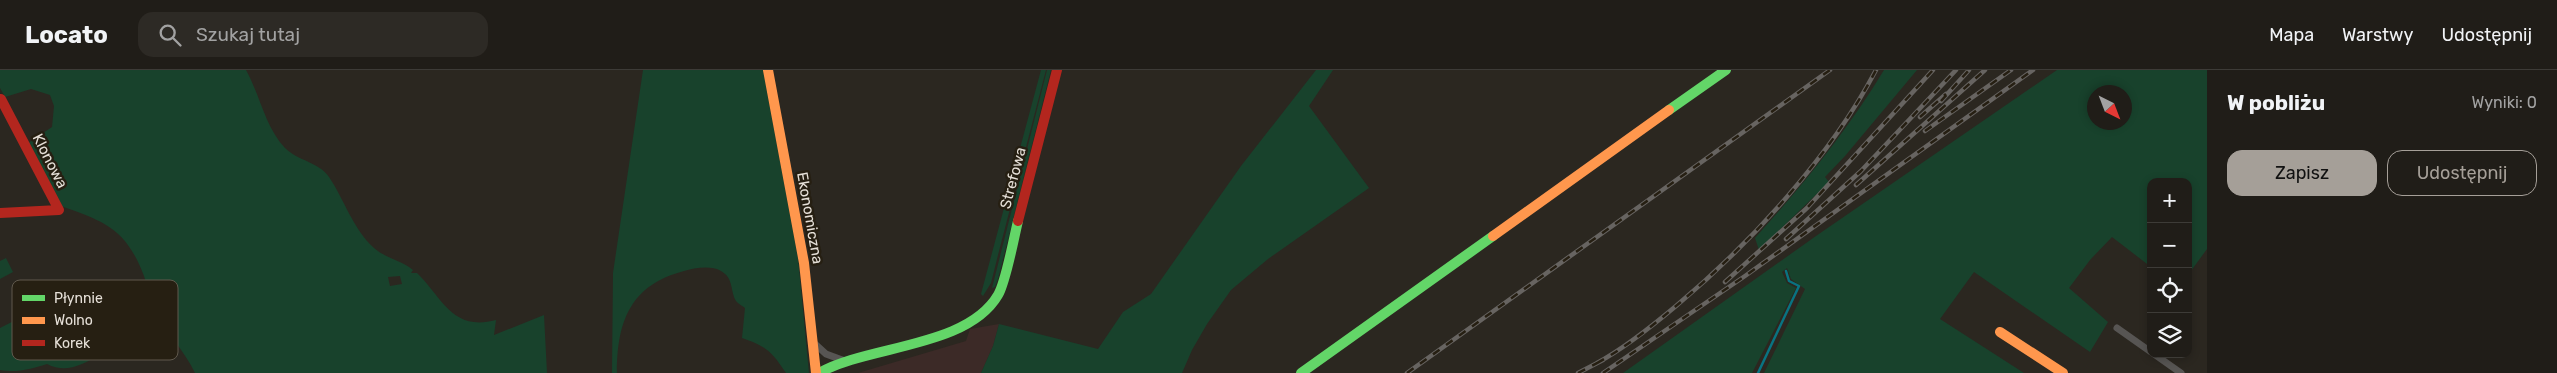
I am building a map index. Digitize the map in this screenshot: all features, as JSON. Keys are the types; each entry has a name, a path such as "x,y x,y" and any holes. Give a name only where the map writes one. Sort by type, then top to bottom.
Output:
{"street":[{"name":"Ekonomiczna","path":"768,70 804,263 818,373 826,367 954,330 982,314 999,294"},
{"name":"Strefowa","path":"999,294 1057,70"},
{"path":"1301,373 1726,70"},
{"name":"Klonowa","path":"0,213 59,210 2,100"},
{"path":"2118,328 2147,349"},
{"path":"2000,332 2063,373"},
{"path":"814,343 826,354 845,361"},
{"path":"2159,358 2180,373"}],"shaded area":[{"path":"999,324 993,346 981,373 858,373 966,341 970,329"}],"green space":[{"path":"0,70 246,70 278,140 290,152 325,172 354,223 374,248 413,270 411,273 417,273 449,310 458,317 469,321 496,320 494,335 544,315 547,373 195,373 178,345 178,280 145,280 130,247 113,229 90,217 61,206 28,143 52,127 54,106 50,95 31,89 5,97 0,88","holes":["400,276 402,284 390,286 388,277"]},
{"path":"643,70 763,70 798,258 809,373 786,373 777,360 763,347 742,338 745,308 736,301 728,277 717,269 697,268 666,277 639,296 630,308 624,322 620,338 617,373 612,373 613,273"},
{"path":"1041,70 1046,70 991,283 983,296 981,294"},
{"path":"1047,70 1051,70 998,279 995,287 992,288"},
{"path":"1316,70 1333,70 1309,106 1369,188 1268,259 1231,290 1207,324 1192,350 1182,373 981,373 993,346 999,324 1098,349 1123,312 1151,294 1241,166"},
{"path":"1884,70 1917,70 1825,177 1829,182 1759,250 1755,238 1824,157 1855,115"},
{"path":"2057,70 2207,70 2207,249 2192,270 2192,178 2147,178 2147,264 2112,237 2090,260 2069,288 2108,322 2090,352 1974,272 1940,319 2024,373 1764,373 1805,289 1791,279 1787,268 1782,272 1787,283 1796,288 1752,373 1623,373 1816,236"},
{"path":"6,258 13,272 0,279 0,261"},
{"path":"12,322 12,360 90,360 67,368 54,367 47,364 18,371 0,370 0,328"}],"waterway":[{"path":"1758,373 1799,286 1789,281 1786,271"}],"railway":[{"path":"1407,373 1830,70"},
{"path":"1597,363 1628,344 1676,306 1704,282 1760,227 1787,197 1836,134 1858,102 1876,70"},
{"path":"1725,282 1807,208 1933,70"},
{"path":"1786,239 1861,171 1956,70"},
{"path":"1941,101 1969,70"},
{"path":"1856,185 1985,70"},
{"path":"1925,131 2011,70"},
{"path":"1603,373 1745,276 2033,70"},
{"path":"1920,117 1946,94"},
{"path":"1578,373 1603,360"}],"traffic: fast":[{"path":"1669,110 1726,70"},
{"path":"819,373 863,356 941,336 964,326 983,312 1001,289 1018,221"},
{"path":"1301,373 1493,236"}],"traffic: slow":[{"path":"768,70 804,263 816,373"},
{"path":"1493,236 1669,110"},
{"path":"2000,332 2063,373"}],"traffic: jam":[{"path":"1018,221 1057,70"},
{"path":"0,213 59,210 1,99"}]}
